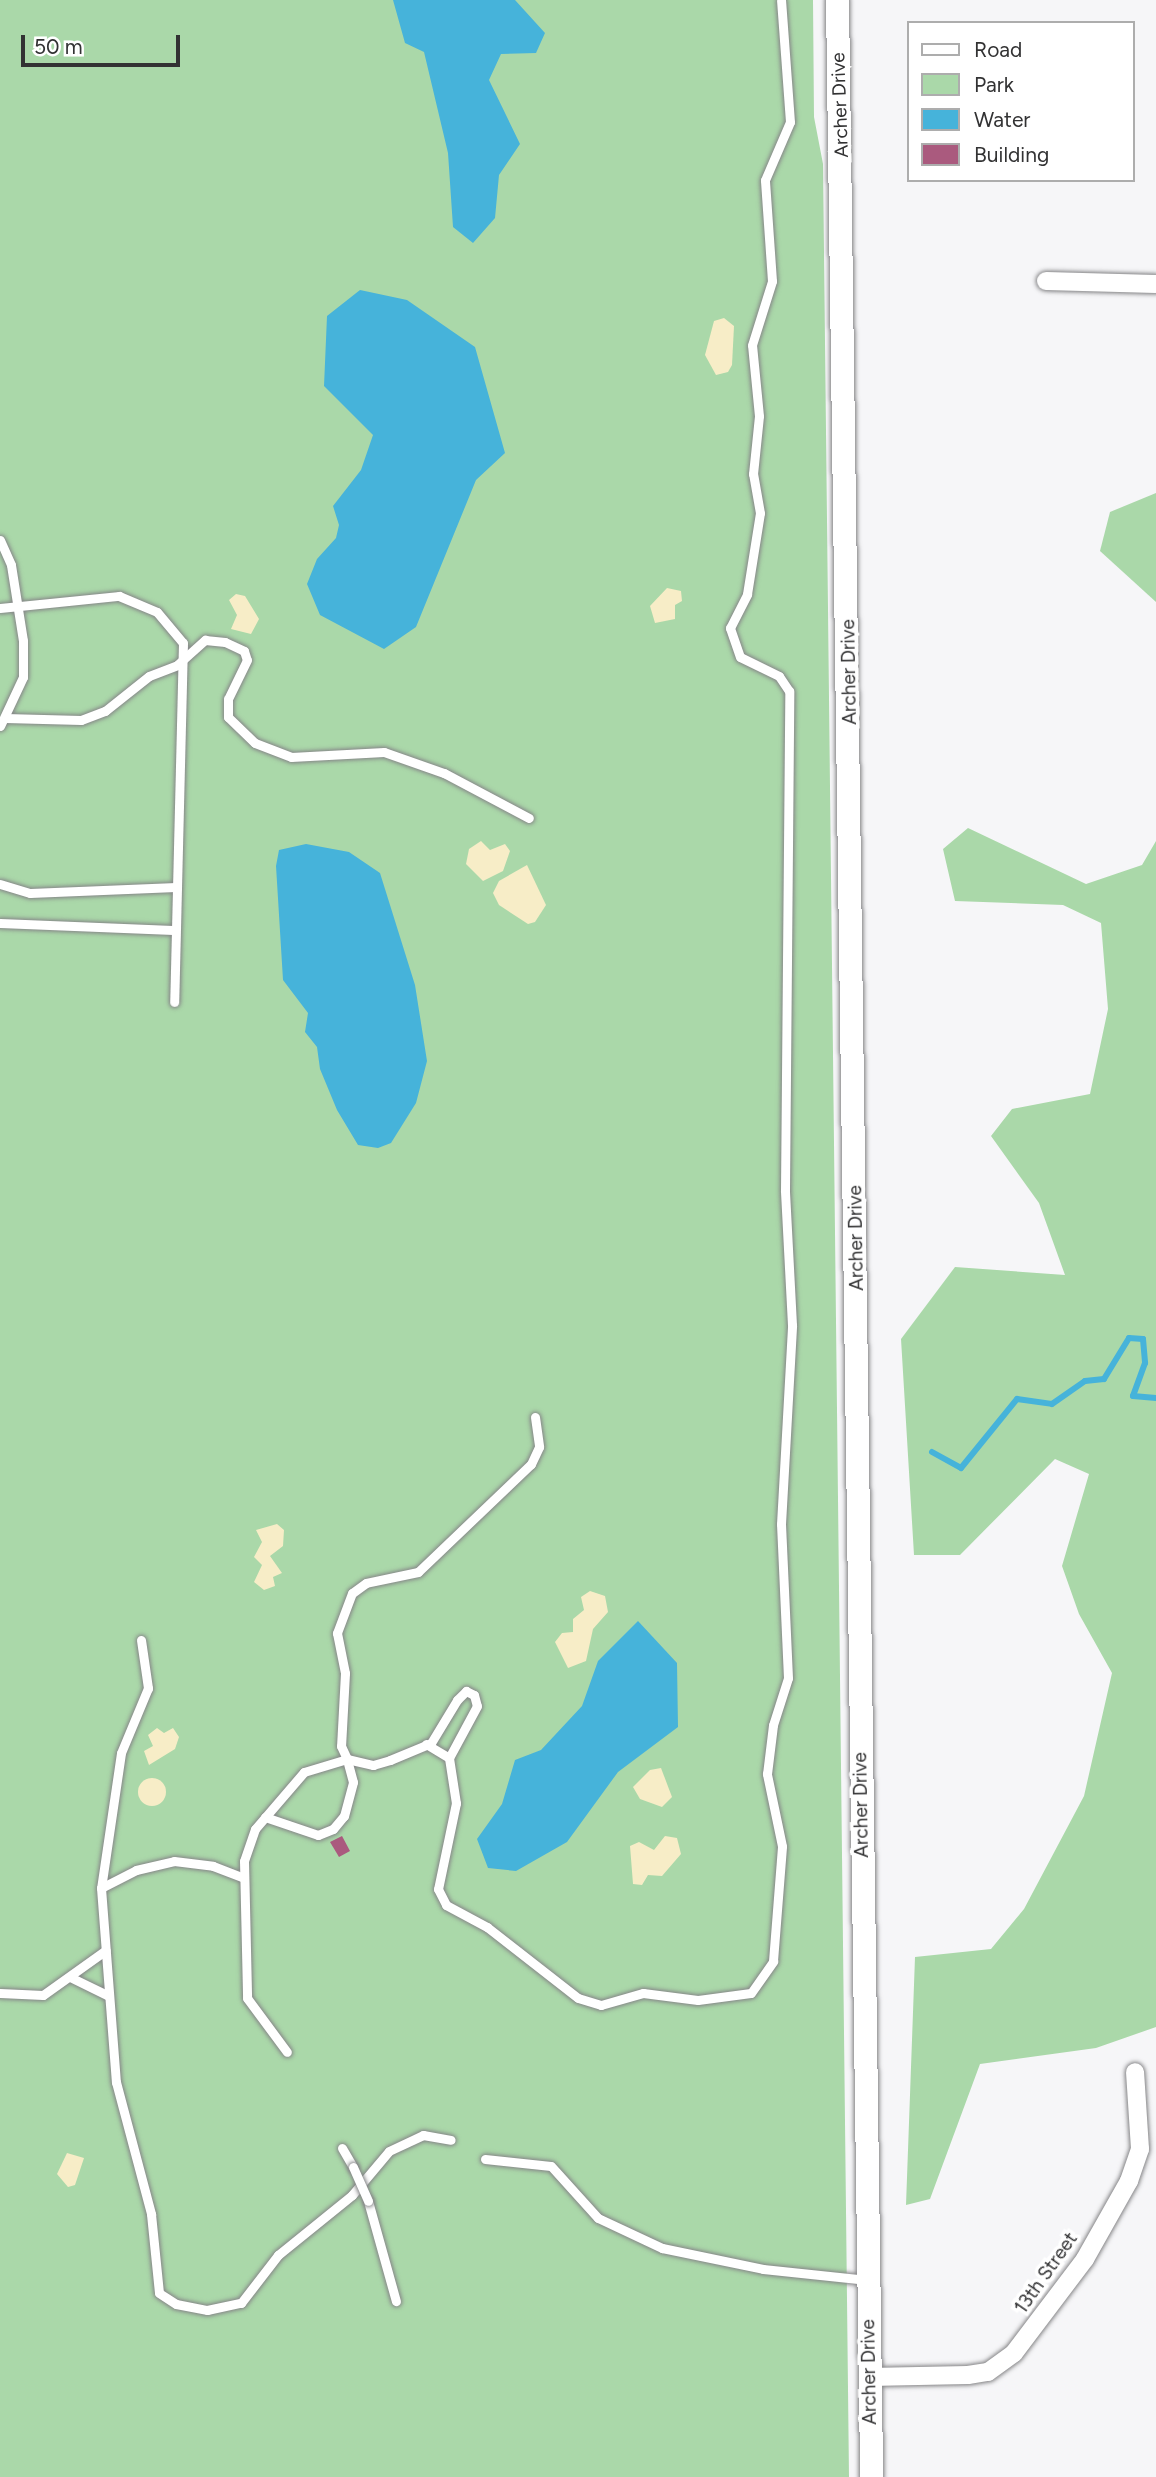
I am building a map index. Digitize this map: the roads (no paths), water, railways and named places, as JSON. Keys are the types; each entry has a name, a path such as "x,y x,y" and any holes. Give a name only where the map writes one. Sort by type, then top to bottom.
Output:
{"street":[{"name":"Archer Drive","path":"836,0 871,2477"},
{"path":"1046,281 1156,284"},
{"name":"13th Street","path":"869,2377 968,2375 988,2372 1014,2353 1085,2259 1129,2181 1140,2149 1135,2071"}],"lane":[{"path":"287,2052 247,1998 244,1878 255,1829 304,1772 347,1759 373,1765 426,1744 466,1691 474,1695 477,1706 449,1758 456,1803 438,1878 446,1905 487,1927 578,1998 601,2005 643,1993 730,1998 751,1993 773,1961 782,1846 767,1774 773,1725 788,1678 781,1524 792,1325 785,1190 789,691 779,676 740,657 730,628 747,594 760,513 753,474 759,416 752,345 772,281 765,180 790,122 781,0"},
{"path":"0,540 19,606 23,677 2,722 81,720 105,710 128,689 183,659 205,640 244,650 247,660 228,699 228,717 255,743 291,757 384,752 444,773 529,818"},
{"path":"0,608 119,596 140,601 171,624 183,643 173,930 174,1002"},
{"path":"0,884 30,893 176,887"},
{"path":"0,923 173,930"},
{"path":"265,1817 318,1835 332,1829 344,1816 353,1782 338,1732 345,1673 337,1633 352,1593 366,1583 418,1572 531,1464 539,1447 535,1417"},
{"path":"141,1640 148,1688 121,1753 101,1888 116,2082 151,2214 153,2272 159,2293 176,2304 207,2310 241,2303 278,2255 352,2195 389,2151 423,2135 451,2140"},
{"path":"426,1744 449,1758"},
{"path":"101,1888 136,1870 174,1861 213,1866 244,1878"},
{"path":"0,1993 43,1995 106,1950"},
{"path":"70,1978 109,1996"},
{"path":"342,2148 368,2201 396,2301"},
{"path":"485,2158 551,2166 598,2218 662,2248 763,2269 867,2280"}],"water":[{"path":"393,0 515,0 545,33 536,53 501,54 489,80 520,144 499,175 495,218 473,243 453,227 448,153 424,52 405,43"},
{"path":"360,290 407,300 475,347 505,453 476,480 416,627 384,649 320,615 307,584 317,559 336,538 339,525 333,506 361,470 373,435 324,386 327,316"},
{"path":"306,844 349,852 380,873 415,985 427,1061 416,1103 391,1143 378,1148 358,1145 337,1110 320,1069 317,1047 305,1032 308,1013 283,980 276,866 279,850"},
{"path":"638,1621 677,1663 678,1727 618,1772 567,1842 516,1871 488,1868 477,1839 502,1804 515,1760 541,1750 582,1706 598,1661"}],"waterway":[{"path":"932,1452 961,1468 1017,1399 1052,1404 1085,1381 1104,1379 1129,1338 1143,1339 1145,1363 1133,1396 1156,1398"}]}
